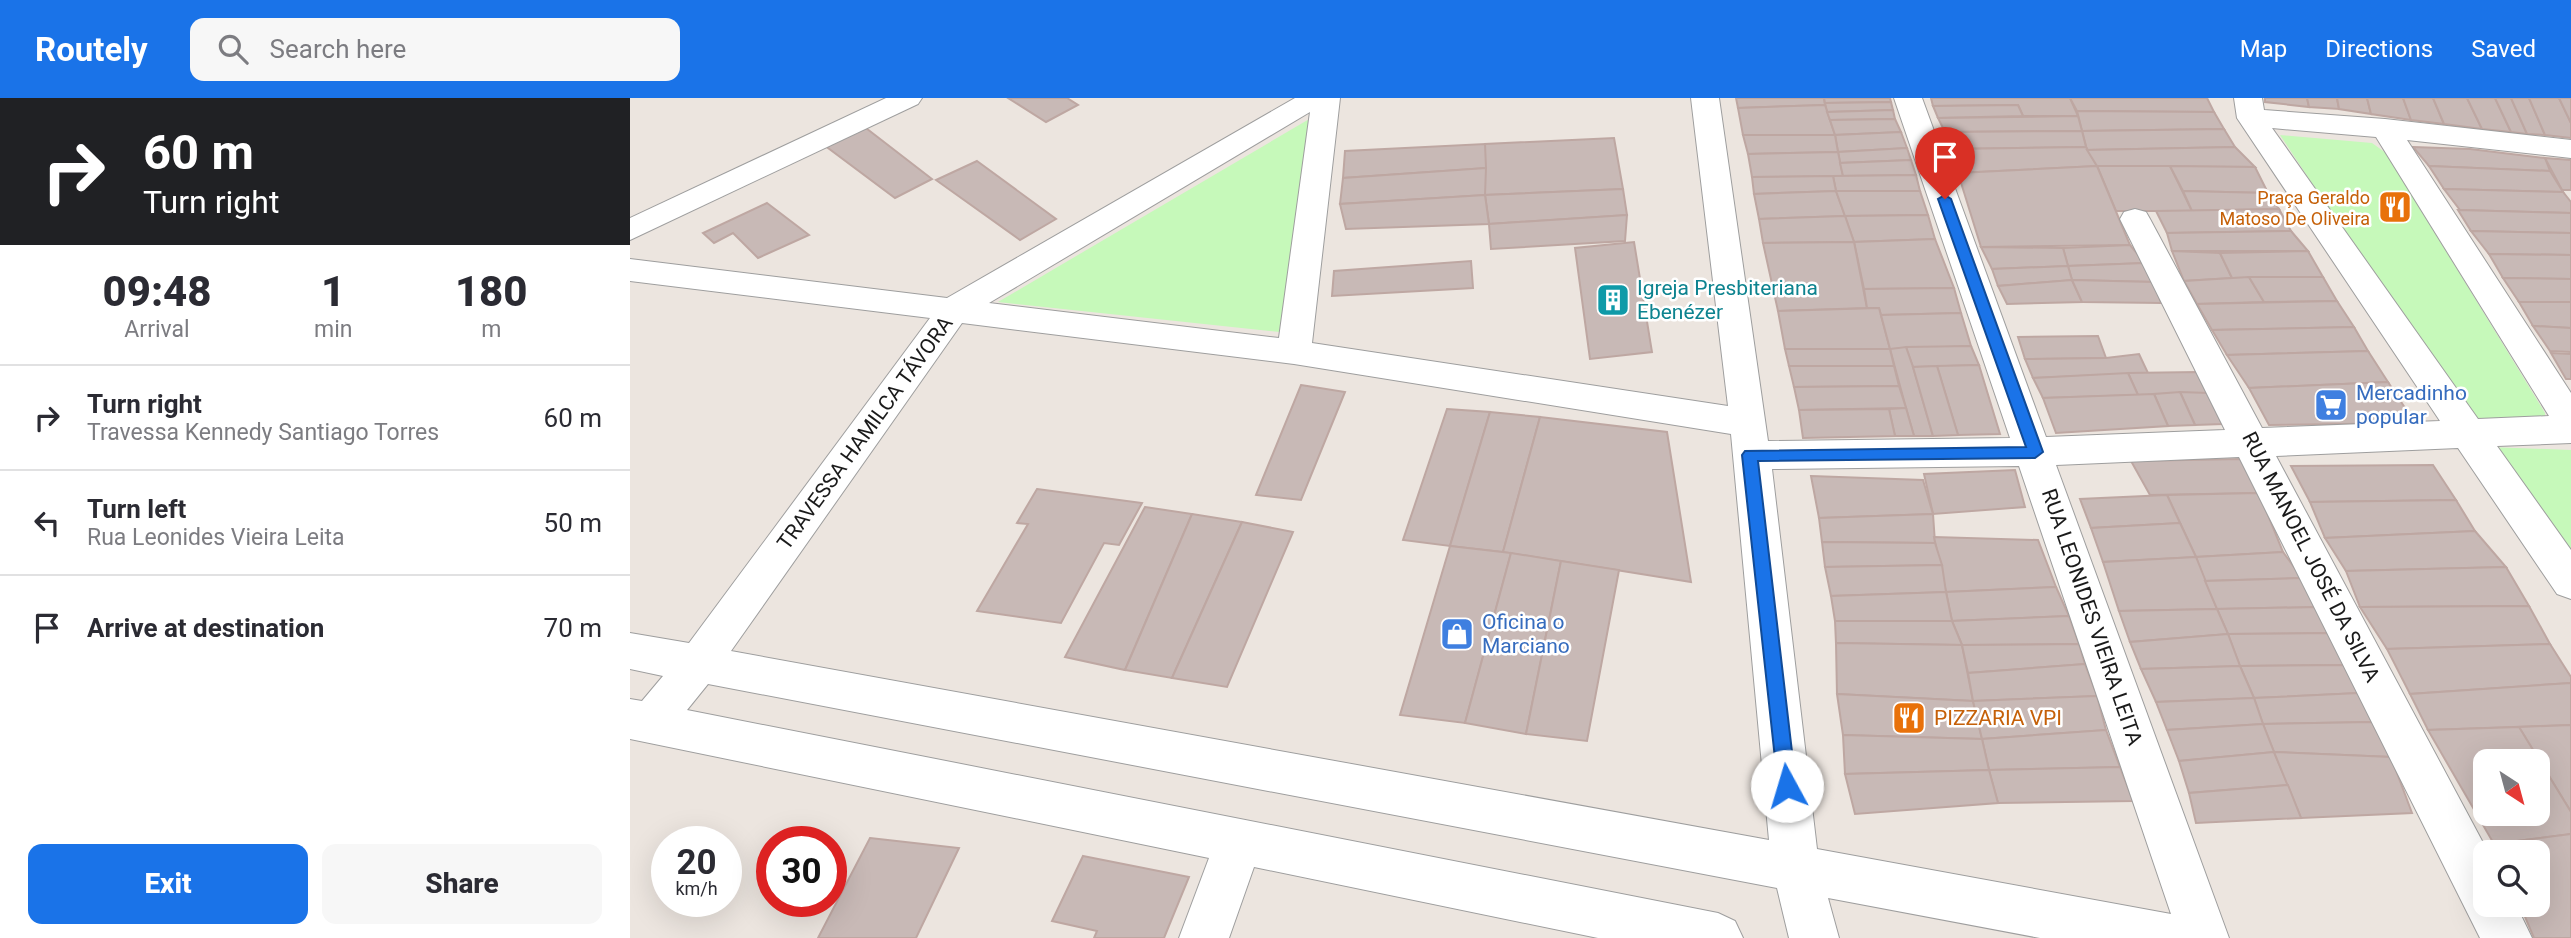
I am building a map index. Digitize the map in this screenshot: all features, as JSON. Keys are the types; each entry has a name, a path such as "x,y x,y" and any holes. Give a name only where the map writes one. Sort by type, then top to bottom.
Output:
{"street":[{"path":"630,230 908,98"},
{"name":"TRAVESSA HAMILCA TÁVORA","path":"640,721 698,664 954,308 1315,98"},
{"path":"1294,352 1326,98"},
{"path":"1705,98 1749,439 1796,869 1814,938"},
{"name":"RUA LEONIDES VIEIRA LEITA","path":"1908,98 2035,452 2204,938"},
{"path":"2250,108 2385,128 2571,149"},
{"path":"2250,108 2571,582"},
{"path":"2385,128 2571,422"},
{"name":"RUA MANOEL JOSÉ DA SILVA","path":"2135,219 2254,444 2473,873"},
{"path":"630,270 1294,352 1749,439 2035,452 2571,429"},
{"path":"630,651 2169,938"},
{"path":"640,721 1718,938"},
{"path":"1203,938 1239,842"},
{"path":"2496,917 2507,938"}],"green space":[{"path":"1311,118 1280,332 998,302"},
{"path":"2280,135 2372,143 2386,153 2545,413 2545,425 2469,421"},
{"path":"2489,447 2571,450 2571,563"}],"building":[{"path":"1008,98 1067,98 1078,105 1046,122"},
{"path":"1736,98 1824,98 1825,105 1738,108"},
{"path":"1824,98 1890,98 1891,102 1825,103"},
{"path":"1931,98 2070,98 2078,116 2023,116 2018,105 1933,106"},
{"path":"2070,98 2207,98 2214,112 2077,111"},
{"path":"2265,98 2307,98 2309,107 2265,102"},
{"path":"2307,98 2337,98 2339,109 2309,107"},
{"path":"2337,98 2367,98 2371,114 2339,109"},
{"path":"2367,98 2403,98 2411,120 2371,114"},
{"path":"2403,98 2433,98 2444,124 2411,120"},
{"path":"2433,98 2467,98 2482,129 2444,124"},
{"path":"2467,98 2495,98 2511,132 2482,129"},
{"path":"2495,98 2511,98 2527,134 2511,132"},
{"path":"2511,98 2529,98 2545,135 2527,134"},
{"path":"2529,98 2559,98 2571,123 2571,138 2545,135"},
{"path":"2559,98 2571,98 2571,123"},
{"path":"1891,102 1893,110 1827,112 1825,103"},
{"path":"1825,105 1835,135 1743,135 1738,108"},
{"path":"2018,105 2023,116 1938,118 1933,106"},
{"path":"1893,110 1895,119 1830,120 1827,112"},
{"path":"2077,111 2214,112 2224,129 2082,131"},
{"path":"2078,116 2082,131 1945,132 1938,118"},
{"path":"1895,119 1901,132 1835,135 1830,120"},
{"path":"862,125 932,179 895,198 820,142"},
{"path":"2224,129 2235,147 2087,150 2082,131"},
{"path":"2082,131 2086,147 1951,149 1945,132"},
{"path":"1901,132 1907,148 1838,152 1835,135"},
{"path":"1743,135 1835,135 1838,152 1748,154"},
{"path":"1614,138 1623,189 1485,195 1485,144"},
{"path":"1485,144 1486,168 1343,178 1345,151"},
{"path":"2086,147 2097,166 1958,173 1951,149"},
{"path":"2235,147 2255,167 2097,166 2087,150"},
{"path":"2413,147 2470,149 2545,158 2550,171 2429,166"},
{"path":"1907,148 1911,160 1840,163 1838,152"},
{"path":"1838,152 1843,176 1752,177 1748,154"},
{"path":"2545,158 2571,160 2571,190 2562,190"},
{"path":"1911,160 1916,175 1843,176 1840,163"},
{"path":"977,161 1056,219 1020,240 936,180"},
{"path":"2097,166 2170,166 2192,211 2116,211"},
{"path":"2097,166 2130,245 1981,247 1958,173"},
{"path":"2170,166 2255,167 2268,193 2183,191"},
{"path":"2429,166 2550,171 2563,192 2444,189"},
{"path":"1486,168 1485,195 1340,204 1343,178"},
{"path":"1916,175 1920,191 1836,191 1833,176"},
{"path":"1833,176 1836,191 1754,194 1752,177"},
{"path":"1623,189 1627,215 1489,224 1485,195"},
{"path":"2444,189 2563,192 2571,202 2571,213 2460,210"},
{"path":"1836,191 1845,216 1759,219 1754,194"},
{"path":"1836,191 1920,191 1928,215 1845,216"},
{"path":"2183,191 2268,193 2279,209 2192,211"},
{"path":"1485,195 1489,224 1346,229 1340,204"},
{"path":"767,203 809,235 758,258 733,233 714,243 703,233"},
{"path":"2279,209 2291,231 2167,233 2156,211"},
{"path":"2458,210 2571,213 2571,233 2471,231"},
{"path":"1627,215 1625,241 1491,249 1489,224"},
{"path":"1928,215 1935,239 1854,242 1845,216"},
{"path":"1845,216 1854,242 1763,243 1759,219"},
{"path":"2291,231 2308,251 2172,251 2167,233"},
{"path":"2471,231 2571,233 2571,255 2489,254"},
{"path":"1935,239 1954,288 1864,289 1854,242"},
{"name":"Igreja Presbiteriana Ebenézer","path":"1634,242 1652,352 1590,359 1575,248"},
{"path":"1854,242 1867,308 1778,311 1763,243"},
{"path":"2130,245 2145,263 2068,266 2063,248"},
{"path":"1981,247 2063,248 2068,266 1992,269"},
{"path":"2172,251 2220,253 2232,278 2184,281"},
{"path":"2308,251 2323,277 2232,278 2220,253"},
{"path":"2489,254 2571,255 2571,279 2503,278"},
{"path":"1471,261 1473,288 1332,296 1334,271"},
{"path":"2145,263 2154,282 2072,280 2068,266"},
{"path":"2068,266 2072,280 1998,286 1992,269"},
{"path":"2249,277 2264,302 2197,304 2184,281"},
{"path":"2249,277 2323,277 2337,301 2264,302"},
{"path":"2503,278 2571,279 2571,302 2519,302"},
{"path":"2072,280 2082,302 2007,304 1998,286"},
{"path":"2072,280 2154,282 2161,303 2082,302"},
{"path":"1954,288 1961,313 1881,315 1879,308 1867,308 1864,289"},
{"path":"2337,301 2354,327 2212,330 2197,304"},
{"path":"2519,302 2571,302 2571,328 2533,326"},
{"path":"1879,308 1890,349 1785,349 1778,311"},
{"path":"1961,313 1971,346 1890,349 1881,315"},
{"path":"2533,326 2571,328 2571,352 2550,351"},
{"path":"2354,327 2368,351 2227,355 2212,330"},
{"path":"2098,336 2106,358 2025,359 2018,337"},
{"path":"1971,346 1979,365 1913,367 1906,347"},
{"path":"1906,347 1933,436 1914,436 1890,349"},
{"path":"1785,349 1890,349 1894,366 1789,366"},
{"path":"2368,351 2388,382 2249,388 2227,355"},
{"path":"2551,353 2571,354 2571,379 2566,379"},
{"path":"2139,354 2148,373 2033,378 2025,359 2106,358"},
{"path":"1979,365 2000,434 1958,435 1937,366"},
{"path":"1789,366 1894,366 1899,386 1794,387"},
{"path":"1937,366 1958,435 1933,436 1913,367"},
{"path":"2198,372 2208,393 2138,395 2128,373"},
{"path":"2128,373 2138,395 2043,398 2033,378"},
{"name":"Mercadinho popular","path":"2388,382 2415,423 2269,425 2249,388"},
{"path":"1301,385 1345,392 1301,500 1256,495"},
{"path":"1899,386 1906,408 1799,410 1794,387"},
{"path":"2180,392 2208,393 2222,424 2195,425"},
{"path":"2180,392 2195,425 2168,426 2154,394"},
{"path":"2154,394 2168,426 2056,433 2043,398"},
{"path":"1906,408 1914,436 1895,436 1889,409"},
{"path":"1447,409 1490,412 1450,546 1403,540"},
{"path":"1889,409 1895,436 1803,438 1799,410"},
{"path":"1490,412 1540,417 1503,552 1450,546"},
{"path":"1540,417 1667,432 1691,582 1503,552"},
{"path":"2242,459 2259,493 2150,495 2131,461"},
{"path":"2433,465 2456,500 2310,502 2291,466"},
{"path":"2015,470 2025,507 1933,514 1924,474"},
{"path":"1811,476 1923,480 1933,514 1819,518"},
{"path":"1037,489 1142,503 1119,545 1104,543 1061,623 977,611 1028,524 1017,523"},
{"path":"2259,493 2283,552 2196,557 2167,495"},
{"path":"2167,495 2180,523 2091,528 2080,499"},
{"path":"2456,500 2475,531 2325,538 2310,502"},
{"path":"1145,507 1192,514 1125,670 1065,657"},
{"path":"1192,514 1242,522 1172,678 1125,670"},
{"path":"1933,514 1935,543 1822,542 1819,518"},
{"path":"1242,522 1293,532 1227,687 1172,678"},
{"path":"2180,523 2196,557 2103,562 2091,528"},
{"path":"2475,531 2506,567 2346,571 2325,538"},
{"path":"1934,537 2038,540 2056,587 1946,592"},
{"path":"1822,542 1935,543 1942,565 1825,567"},
{"name":"Oficina o Marciano","path":"1450,546 1511,553 1465,723 1400,715"},
{"path":"2283,552 2302,578 2205,581 2196,557"},
{"path":"1511,553 1561,561 1526,734 1465,723"},
{"path":"2196,557 2217,609 2119,611 2103,562"},
{"path":"1561,561 1619,570 1587,741 1526,734"},
{"path":"1942,565 1946,592 1831,596 1825,567"},
{"path":"2506,567 2529,606 2360,607 2346,571"},
{"path":"2302,578 2318,607 2217,609 2205,581"},
{"path":"2056,587 2069,616 1952,621 1946,592"},
{"path":"1946,592 1952,621 1835,621 1831,596"},
{"path":"2529,606 2550,644 2387,649 2360,607"},
{"path":"2318,607 2330,633 2228,634 2217,609"},
{"path":"2217,609 2228,634 2130,642 2119,611"},
{"path":"2069,616 2079,644 1962,645 1952,621"},
{"path":"1835,621 1952,621 1962,645 1836,643"},
{"path":"2330,633 2346,665 2240,666 2228,634"},
{"path":"2228,634 2240,666 2141,669 2130,642"},
{"path":"1836,643 1962,645 1973,701 1837,694"},
{"path":"2079,644 2085,664 1968,673 1962,645"},
{"path":"2550,644 2571,677 2571,683 2410,694 2387,649"},
{"path":"2085,664 2097,696 1973,701 1968,673"},
{"path":"2346,665 2359,693 2254,698 2240,666"},
{"path":"2240,666 2254,698 2156,702 2141,669"},
{"path":"2571,683 2571,725 2428,730 2410,694"},
{"path":"2359,693 2372,722 2263,724 2254,698"},
{"name":"PIZZARIA VPI","path":"1837,694 1973,701 1982,739 1843,735"},
{"path":"2097,696 2106,730 1982,739 1973,701"},
{"path":"2254,698 2263,724 2167,730 2156,702"},
{"path":"2372,722 2391,757 2274,752 2263,724"},
{"path":"2263,724 2274,752 2179,761 2167,730"},
{"path":"2571,725 2571,812 2550,778 2550,749 2532,749 2519,727"},
{"path":"2519,727 2532,749 2473,749 2473,808 2428,730"},
{"path":"2106,730 2120,767 1989,770 1982,739"},
{"path":"1843,735 1982,739 1989,770 1845,774"},
{"path":"2274,752 2288,785 2189,793 2179,761"},
{"path":"2274,752 2391,757 2412,813 2301,818"},
{"path":"2120,767 2133,801 1998,803 1989,770"},
{"path":"1989,770 1998,803 1855,814 1845,774"},
{"path":"2550,778 2571,812 2571,834 2525,840 2492,840 2484,826 2550,826"},
{"path":"2288,785 2301,818 2196,823 2189,793"},
{"path":"2571,834 2571,938 2534,938 2525,917 2550,917 2550,840 2525,840"},
{"path":"870,838 959,848 916,938 818,938 829,917 847,917 847,882"},
{"path":"1083,856 1189,877 1164,938 1094,938 1097,931 1052,921"}],"place":[{"name":"Praça Geraldo Matoso De Oliveira","path":"2395,207"},
{"name":"Igreja Presbiteriana Ebenézer","path":"1613,300"},
{"name":"Mercadinho popular","path":"2331,405"},
{"name":"Oficina o Marciano","path":"1457,634"},
{"name":"PIZZARIA VPI","path":"1909,718"}],"route":[{"path":"1787,786 1750,455 2035,452 1945,199"}]}
